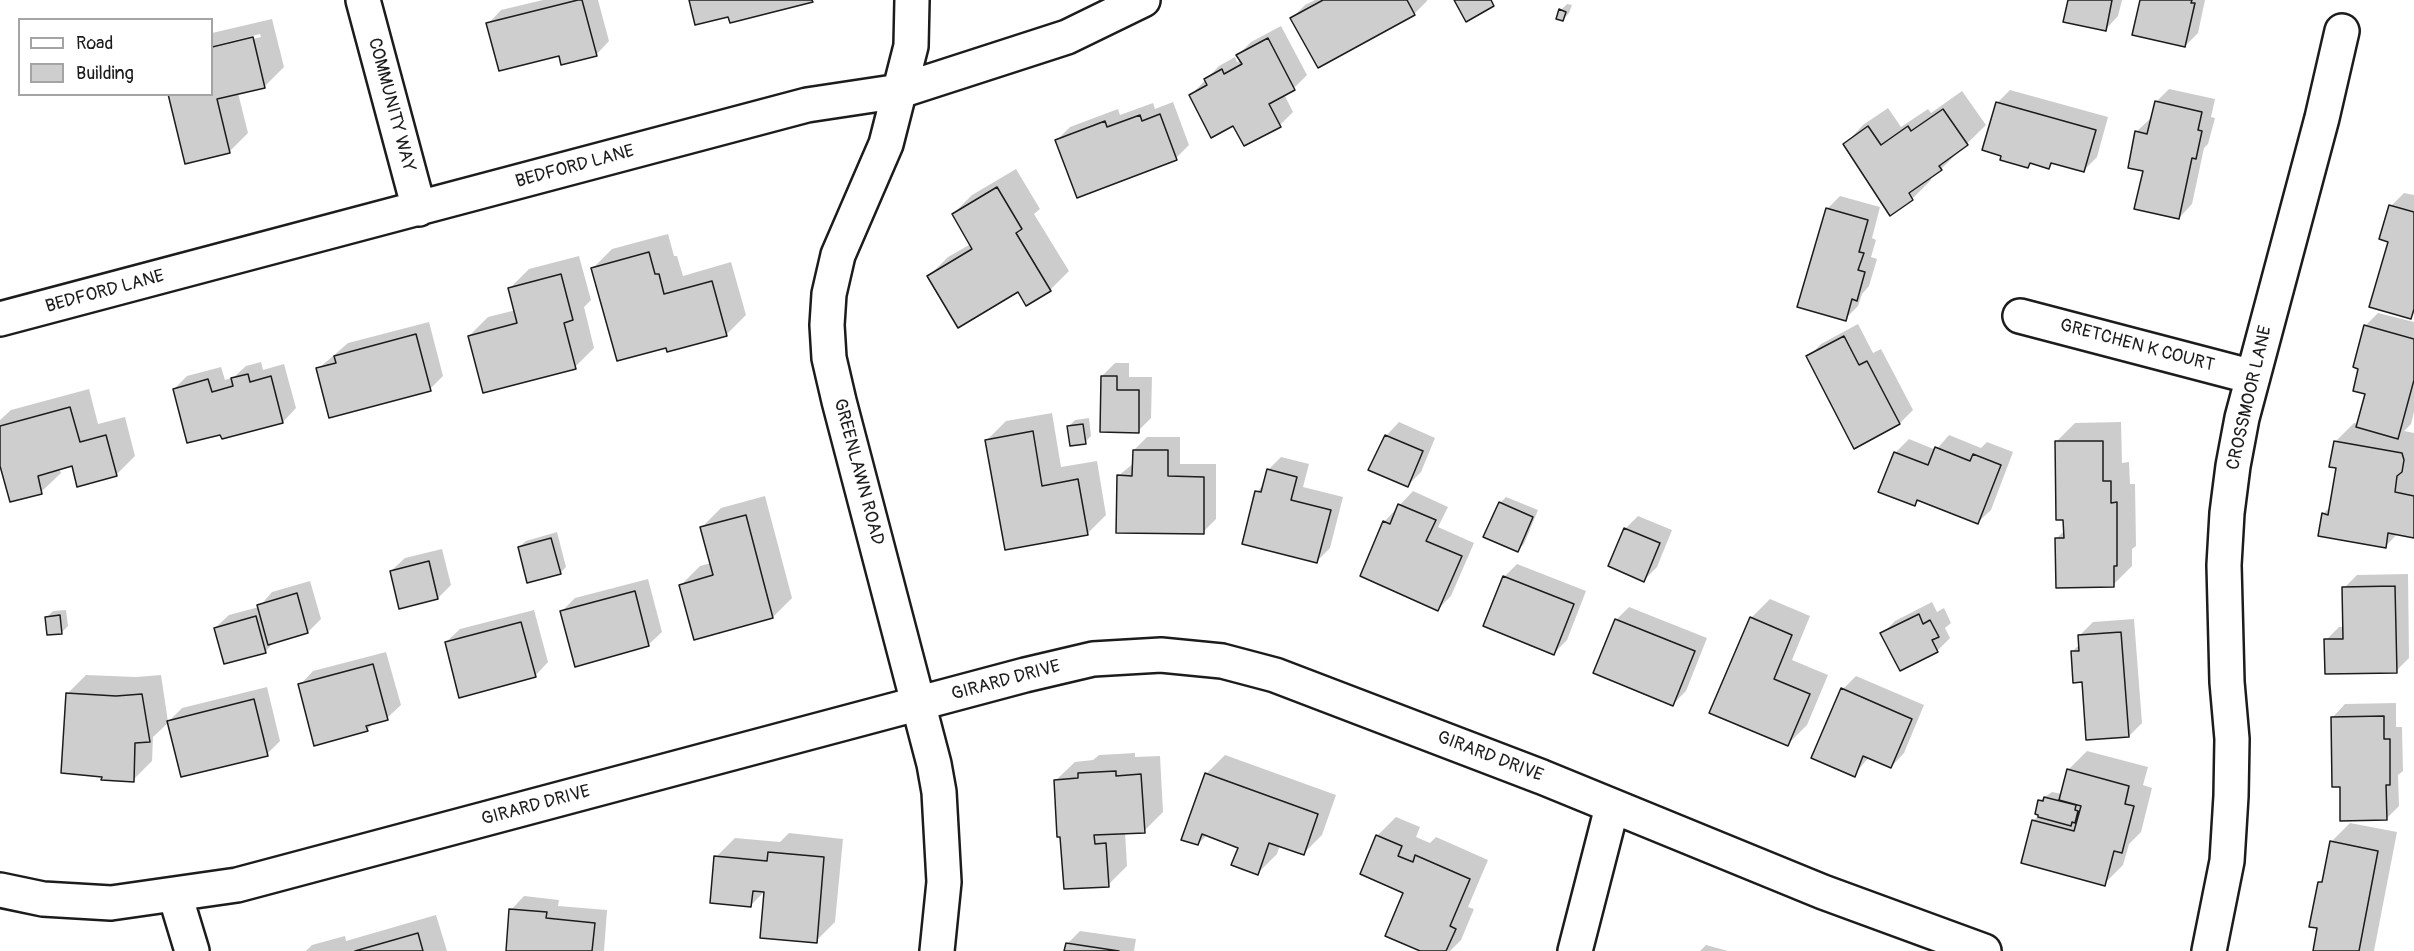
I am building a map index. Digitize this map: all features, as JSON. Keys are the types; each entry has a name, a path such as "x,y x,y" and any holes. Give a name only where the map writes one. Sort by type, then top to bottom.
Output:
{"street":[{"name":"COMMUNITY WAY","path":"363,0 419,209"},
{"name":"GREENLAWN ROAD","path":"912,0 911,46 900,91 886,144 838,255 829,294 827,325 829,357 839,401 934,764 939,792 944,882 938,951"},
{"name":"BEDFORD LANE","path":"0,320 807,105 900,91 1067,37 1143,0"},
{"name":"CROSSMOOR LANE","path":"2209,951 2227,861 2231,796 2232,739 2227,682 2224,565 2227,513 2242,418 2322,118 2342,31"},
{"name":"GRETCHEN K COURT","path":"2020,316 2253,377"},
{"name":"GIRARD DRIVE","path":"0,890 43,899 111,903 237,885 1025,675 1093,659 1161,655 1222,661 1275,675 1542,777 1823,892 1984,951"},
{"path":"1575,951 1612,807"},
{"path":"175,895 192,951"}],"building":[{"path":"582,0 597,56 561,65 559,56 499,71 486,23"},
{"path":"689,0 812,0 813,2 730,23 728,17 695,25"},
{"path":"1323,0 1407,0 1415,15 1318,68 1290,18"},
{"path":"1454,0 1491,0 1494,6 1466,22"},
{"path":"2068,0 2112,0 2106,31 2063,22"},
{"path":"2140,0 2192,0 2191,3 2195,3 2185,47 2132,35"},
{"path":"1559,9 1566,12 1563,21 1556,19"},
{"path":"253,37 265,88 217,99 230,153 185,164 168,96 213,96 213,47"},
{"path":"1268,38 1295,90 1269,104 1281,127 1244,146 1233,126 1211,138 1189,95 1207,85 1204,79 1222,69 1224,74 1242,64 1236,55"},
{"path":"2155,101 2202,112 2198,130 2202,131 2196,159 2192,158 2179,219 2134,209 2143,171 2128,168 2135,131 2147,134"},
{"path":"1996,102 2096,130 2084,172 2051,163 2049,169 2030,163 2028,168 2000,160 2001,156 1982,150"},
{"path":"1943,109 1968,145 1939,166 1942,170 1909,193 1913,200 1890,216 1843,144 1868,126 1881,145 1908,126 1911,131"},
{"path":"1160,114 1177,160 1077,198 1055,140 1105,121 1107,127 1140,115 1142,121"},
{"path":"997,187 1022,229 1016,233 1051,291 1026,306 1018,292 958,328 927,276 972,249 952,214"},
{"path":"2389,205 2414,212 2414,309 2411,319 2369,307 2388,242 2379,239"},
{"path":"1826,208 1868,220 1859,252 1864,253 1858,270 1865,272 1857,301 1852,299 1846,321 1797,307"},
{"path":"649,252 655,274 659,274 664,294 712,281 727,336 667,352 666,348 617,361 591,268"},
{"path":"561,274 573,320 564,323 576,369 483,393 468,336 517,323 508,288"},
{"path":"2364,325 2414,339 2414,380 2398,439 2356,427 2365,394 2353,391 2358,369 2353,367"},
{"path":"416,334 431,391 329,418 316,368 336,363 334,356"},
{"path":"1844,336 1859,365 1867,361 1900,424 1854,449 1806,356"},
{"path":"248,374 250,382 271,376 283,423 222,439 220,435 187,443 173,389 208,379 212,392 233,386 231,378"},
{"path":"1101,376 1117,376 1117,390 1139,390 1139,433 1100,432"},
{"path":"70,407 80,442 106,435 117,476 77,487 72,466 38,476 42,494 10,502 0,466 0,426"},
{"path":"1083,424 1086,444 1070,446 1067,426"},
{"path":"1033,431 1042,486 1078,479 1088,535 1005,550 985,440"},
{"path":"1385,435 1423,451 1408,487 1368,470"},
{"path":"2055,441 2103,441 2103,481 2111,481 2111,503 2117,502 2117,566 2114,566 2114,587 2056,588 2055,538 2064,538 2063,520 2056,520"},
{"path":"2334,441 2402,453 2404,460 2402,472 2397,476 2395,492 2414,496 2414,538 2388,533 2386,548 2318,536 2322,513 2328,515 2336,468 2329,467"},
{"path":"1935,447 1970,461 1973,454 2001,465 1978,524 1917,500 1915,506 1878,492 1894,452 1928,465"},
{"path":"1133,450 1168,450 1168,476 1204,477 1204,534 1116,533 1117,475 1132,476"},
{"path":"1267,469 1297,477 1291,500 1331,510 1317,563 1242,544 1255,491 1261,492"},
{"path":"1499,502 1533,517 1518,552 1483,537"},
{"path":"1398,504 1436,520 1426,541 1462,556 1438,611 1360,576 1383,521 1390,524"},
{"path":"746,515 773,618 694,640 679,585 713,575 700,527"},
{"path":"1624,528 1660,543 1644,582 1608,566"},
{"path":"551,538 561,574 527,583 518,547"},
{"path":"429,561 438,599 399,609 390,571"},
{"path":"1503,576 1574,604 1554,655 1483,626"},
{"path":"2395,586 2397,673 2325,674 2324,639 2343,639 2342,587"},
{"path":"635,591 649,646 575,667 560,611"},
{"path":"297,593 308,633 268,645 257,605"},
{"path":"1919,614 1923,624 1930,620 1939,637 1932,640 1938,652 1900,671 1880,633"},
{"path":"60,615 62,634 47,635 45,617"},
{"path":"256,616 266,653 224,664 214,628"},
{"path":"1750,617 1792,635 1774,679 1810,694 1788,746 1709,713"},
{"path":"1615,619 1695,651 1673,706 1593,673"},
{"path":"521,622 536,677 459,698 445,642"},
{"path":"2121,632 2129,737 2086,740 2082,682 2073,683 2071,651 2079,651 2078,635"},
{"path":"373,664 388,720 366,726 368,731 314,746 298,684"},
{"path":"1841,688 1912,719 1891,768 1863,756 1855,777 1811,758"},
{"path":"66,693 116,696 142,694 150,742 135,743 134,782 101,780 102,777 61,773"},
{"path":"254,699 268,756 181,777 167,721"},
{"path":"2384,716 2384,739 2390,739 2390,785 2386,785 2387,820 2340,821 2340,787 2332,787 2331,717"},
{"path":"2067,769 2129,786 2125,804 2134,806 2122,853 2114,851 2105,886 2021,863 2032,820 2074,831 2081,806 2059,800"},
{"path":"1116,771 1116,776 1141,774 1145,833 1094,835 1095,844 1106,843 1109,887 1064,889 1060,837 1057,837 1054,780 1078,778 1078,773"},
{"path":"1205,773 1318,814 1304,855 1269,843 1258,875 1231,865 1238,848 1202,834 1198,845 1181,840"},
{"path":"2044,797 2076,805 2075,810 2078,811 2075,823 2072,822 2071,826 2038,817 2035,814 2038,800 2043,801"},
{"path":"1376,835 1402,846 1398,856 1413,862 1415,855 1470,879 1450,926 1456,929 1446,951 1420,951 1385,936 1403,893 1360,874"},
{"path":"2330,841 2378,851 2359,951 2313,951 2317,928 2309,927 2318,882 2322,882"},
{"path":"768,852 824,857 817,943 760,938 764,892 753,891 751,907 710,903 714,856 767,861"},
{"path":"509,909 547,912 546,918 595,923 592,951 506,951"},
{"path":"418,933 423,951 355,951"},
{"path":"1066,943 1119,951 1064,951"}]}
